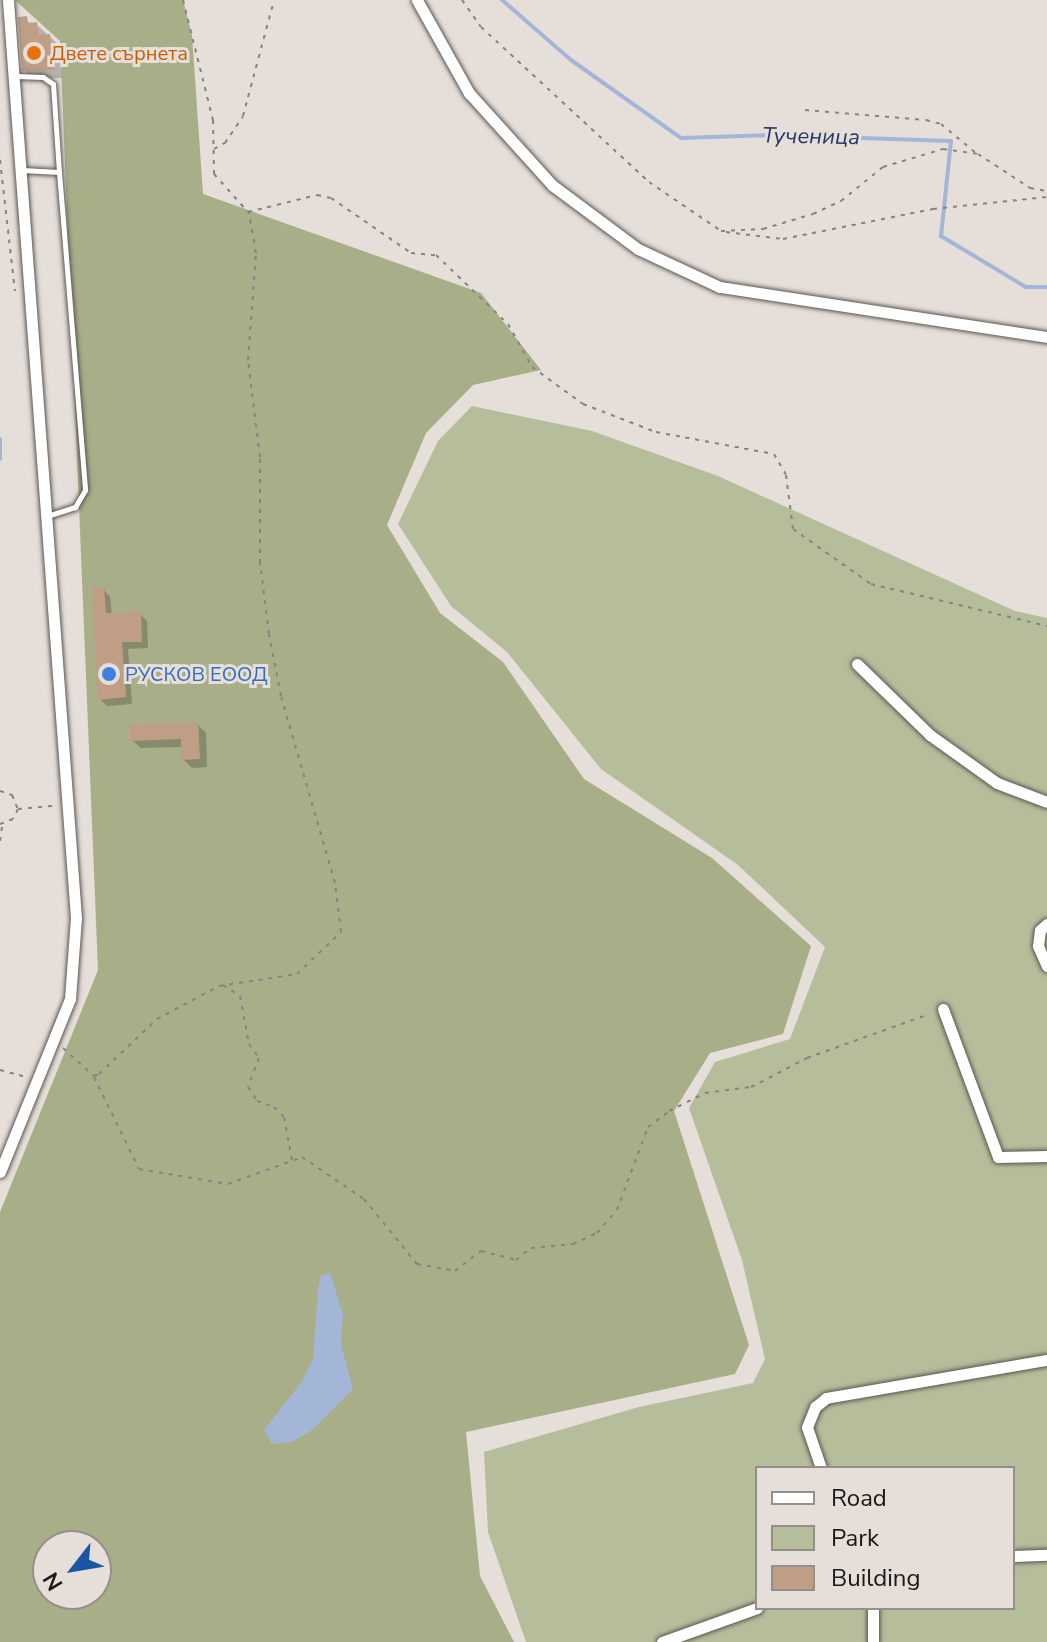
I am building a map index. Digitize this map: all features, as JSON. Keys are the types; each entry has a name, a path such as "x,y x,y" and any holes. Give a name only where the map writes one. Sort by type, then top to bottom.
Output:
{"street":[{"path":"0,1172 70,999 76,918 8,0"},
{"path":"417,0 469,93 552,185 638,249 720,287 1047,337"},
{"path":"857,664 930,735 997,783 1047,802"},
{"path":"1047,924 1040,930 1047,966"},
{"path":"943,1009 998,1157 1047,1156"},
{"path":"820,1466 807,1427 815,1407 826,1398 1047,1360"},
{"path":"1015,1556 1047,1555"},
{"path":"662,1642 755,1609"},
{"path":"873,1610 873,1642"}],"lane":[{"path":"13,75 43,77 53,84 85,490 75,507 46,517"},
{"path":"20,170 59,172"}],"path":[{"path":"94,1076 149,1024 223,985 297,974 341,932 335,883 281,696 260,563 259,443 248,360 256,253 248,212 214,174 214,149 203,66 183,0"},
{"path":"214,149 225,143 243,116 274,0"},
{"path":"462,0 481,27 649,182 721,231 783,239 933,209 1047,197"},
{"path":"805,110 926,120 941,124 978,154 1030,188 1047,191"},
{"path":"721,231 763,229 813,214 841,201 883,167 943,149 978,154"},
{"path":"0,160 15,291"},
{"path":"248,212 317,195 331,198 411,253 436,255 508,324 532,367 583,404 656,432 774,454 786,475 793,529 871,584 1047,626"},
{"path":"0,791 12,795 18,809 13,819 1,824 0,841"},
{"path":"18,809 51,807"},
{"path":"223,985 240,996 249,1044 259,1058 248,1087 257,1101 274,1107 284,1117 292,1161"},
{"path":"53,1043 94,1076 139,1169 228,1184 302,1157 364,1199 417,1264 455,1271 481,1251 516,1260 531,1248 573,1244 597,1233 617,1210 648,1127 705,1093 751,1087 807,1058 943,1009"},
{"path":"0,1070 39,1081"}],"green space":[{"path":"15,0 183,0 192,35 203,194 481,293 541,370 473,385 426,433 387,525 440,613 503,662 584,779 712,858 811,946 783,1034 710,1053 674,1111 749,1345 735,1374 466,1432 480,1576 514,1642 0,1642 0,1212 98,970 60,41"},
{"path":"472,406 592,431 718,476 1015,611 1047,618 1047,1642 526,1642 488,1532 484,1452 639,1407 753,1383 765,1359 742,1260 689,1108 715,1062 790,1039 825,947 738,865 601,769 507,652 451,606 398,524 438,441"}],"water":[{"path":"330,1273 343,1314 341,1344 353,1389 312,1430 292,1442 272,1444 264,1430 300,1384 313,1359 318,1289 321,1275"}],"building":[{"name":"Двете сърнета","path":"27,16 28,23 37,22 39,35 50,34 55,70 22,71 18,17"},
{"path":"104,587 106,613 141,612 142,642 122,642 126,697 98,700 92,588"},
{"path":"198,722 200,759 181,760 181,739 130,741 130,725"}],"waterway":[{"name":"Тученица","path":"502,0 571,60 681,138 771,135 951,141 941,236 1026,287 1047,287"},
{"name":"Тученица","path":"0,439 0,459"}],"place":[{"name":"Двете сърнета","path":"34,53"},
{"name":"РУСКОВ ЕООД","path":"109,674"}]}
